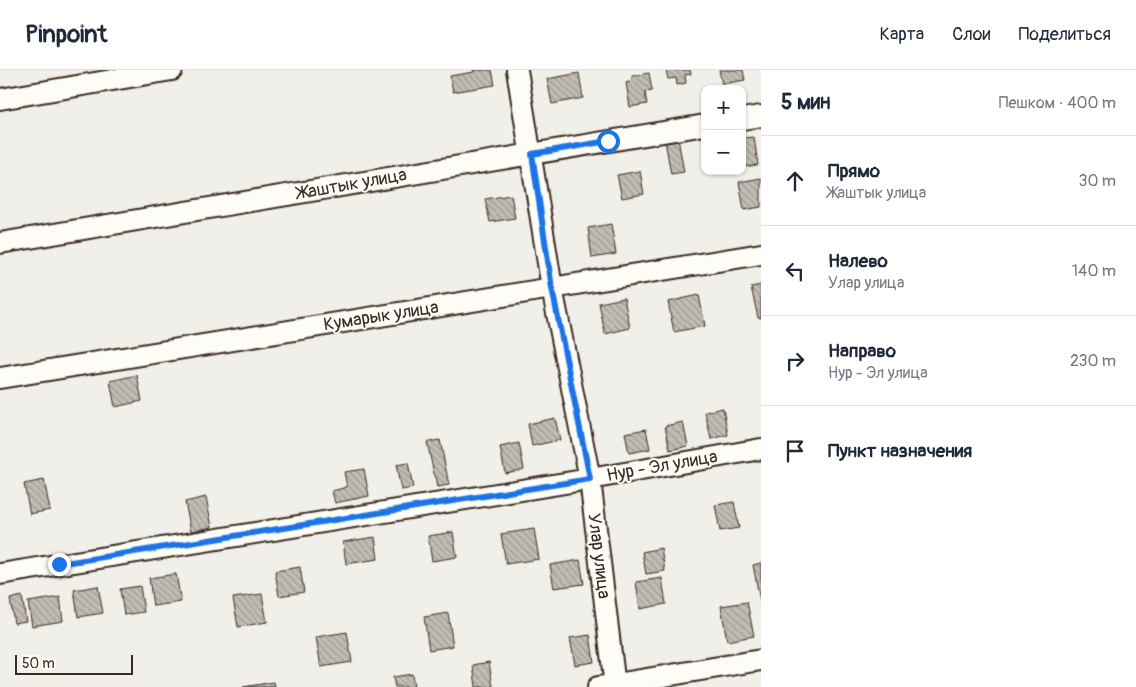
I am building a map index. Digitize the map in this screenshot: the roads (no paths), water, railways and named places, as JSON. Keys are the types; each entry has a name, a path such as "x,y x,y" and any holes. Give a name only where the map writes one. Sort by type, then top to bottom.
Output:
{"street":[{"path":"0,99 172,70"},
{"name":"Улар улица","path":"517,70 552,288 590,479 610,686"},
{"path":"746,118 761,116"},
{"name":"Жаштык улица","path":"0,243 701,126"},
{"name":"Кумарык улица","path":"0,378 761,254"},
{"name":"Нур - Эл улица","path":"0,574 761,450"},
{"path":"610,686 761,660"}]}
